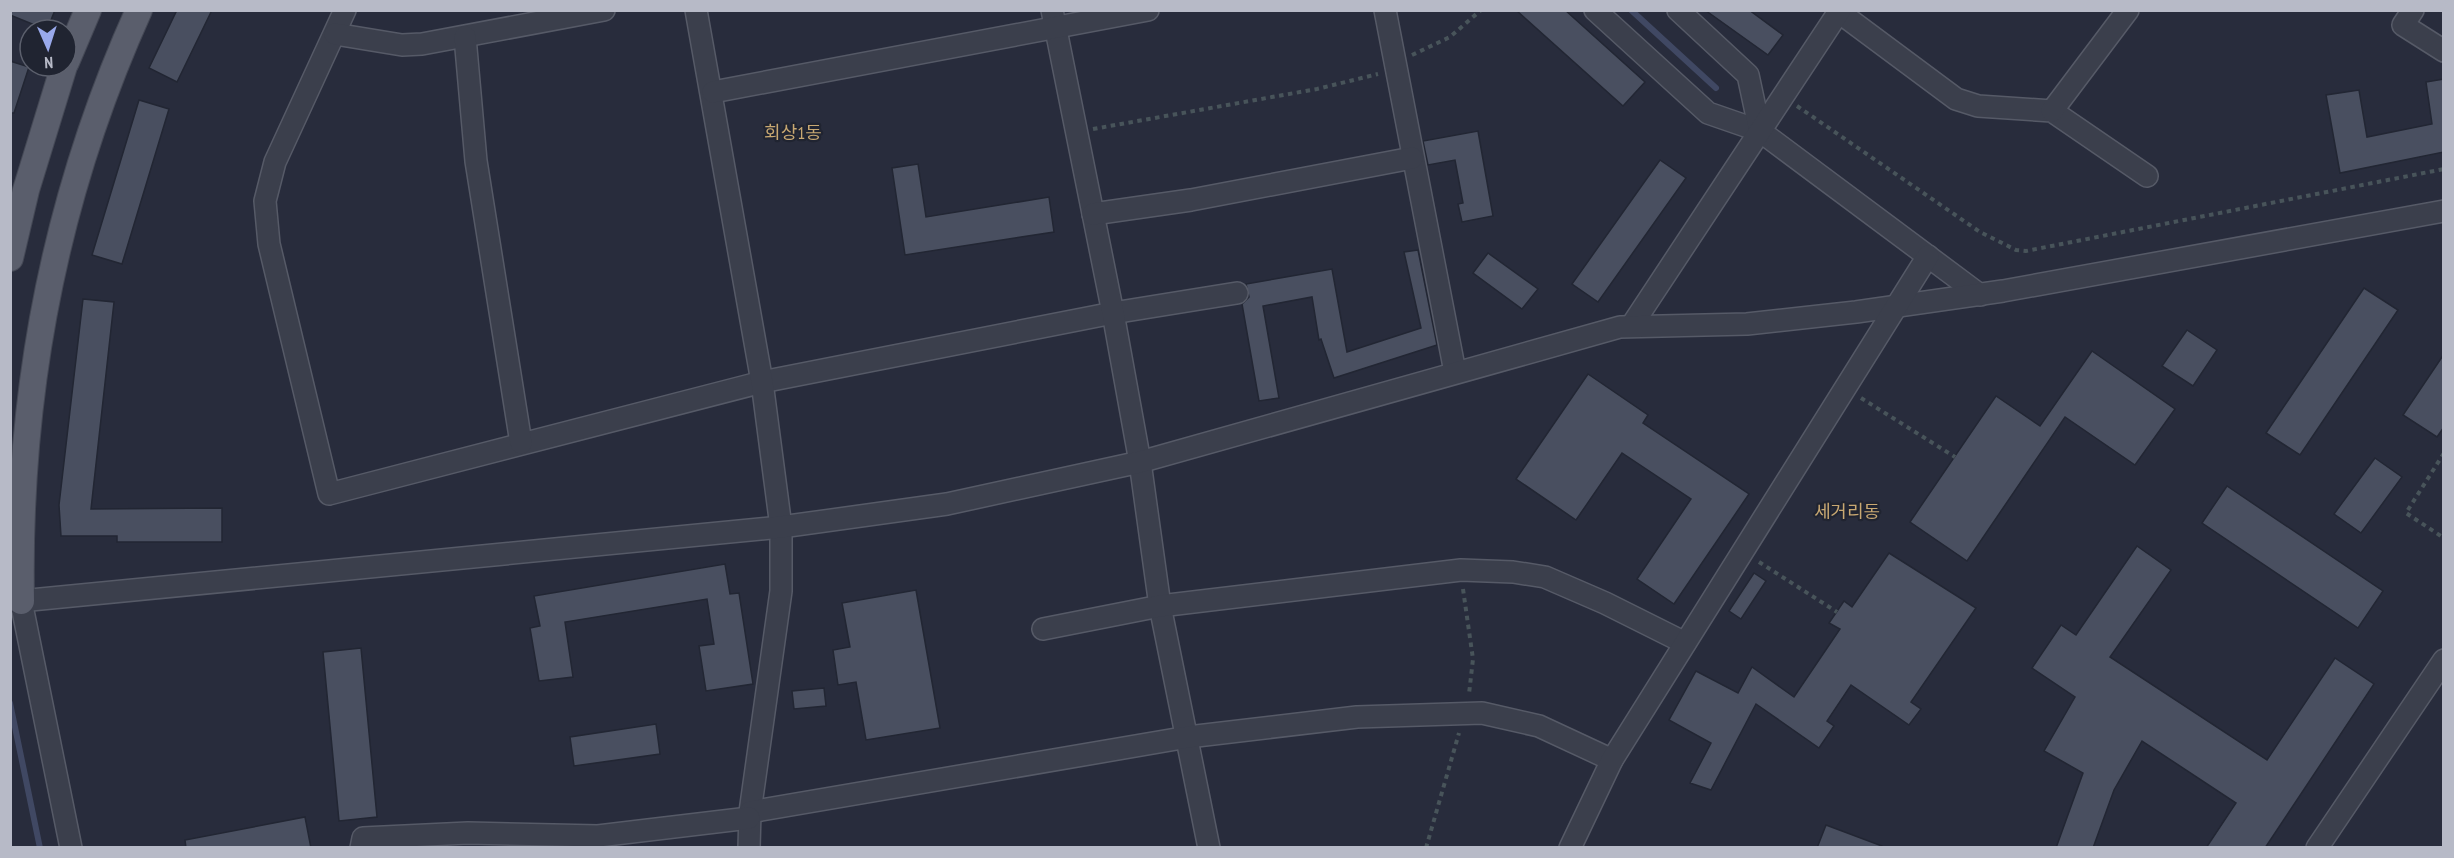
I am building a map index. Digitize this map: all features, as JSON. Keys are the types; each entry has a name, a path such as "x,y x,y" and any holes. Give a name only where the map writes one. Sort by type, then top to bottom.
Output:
{"main road":[{"path":"78,33 88,10"},
{"path":"14,598 25,434 50,271 101,104 139,10"},
{"path":"10,258 26,190 61,78"}],"street":[{"path":"345,10 275,162 265,201 269,244 328,495 762,382 1113,313 1237,293"},
{"path":"335,34 402,45 465,37 604,10"},
{"path":"696,10 762,382 781,526 781,591 749,815 749,848"},
{"path":"712,92 1053,18 1148,10"},
{"path":"1385,10 1455,372"},
{"path":"1596,10 1708,113 1760,131 1980,294"},
{"path":"1678,10 1748,75 1760,131"},
{"path":"2052,111 2128,10"},
{"path":"2413,10 2403,25 2444,51"},
{"path":"1632,325 1840,11 1956,99 1978,106 2052,111 2147,176"},
{"path":"1053,18 1113,313 1140,462 1160,606 1209,848"},
{"path":"465,37 476,161 521,443"},
{"path":"1093,214 1191,200 1412,158"},
{"path":"71,848 14,598 781,526 947,504 1140,462 1455,372 1632,325 1747,324 1801,320 1980,294 2444,211"},
{"path":"1570,848 1612,760 1929,256"},
{"path":"1043,629 1160,606 1461,570 1513,572 1545,577 1605,603 1685,643"},
{"path":"2317,848 2444,660"},
{"path":"362,843 469,840 598,842 1188,737 1357,717 1482,713 1539,726 1612,760"}],"path":[{"path":"1075,132 1317,88 1395,65 1450,37 1481,10"},
{"path":"1783,97 1980,232 2016,250 2026,251 2444,169"},
{"path":"1846,389 1955,457"},
{"path":"2444,453 2406,513 2444,538"},
{"path":"1743,552 1837,612"}],"building":[{"path":"10,10 55,10 52,18 18,18 10,15"},
{"path":"177,10 212,10 177,82 149,68"},
{"path":"1516,10 1565,10 1645,82 1623,106"},
{"path":"1705,10 1749,10 1783,35 1768,55"},
{"path":"10,61 18,64 18,78 25,78 14,113 10,113"},
{"path":"2444,79 2444,152 2340,173 2326,95 2359,90 2367,137 2432,124 2426,82"},
{"path":"139,100 169,109 122,264 92,255"},
{"path":"1478,131 1493,216 1462,222 1458,204 1463,203 1455,160 1428,165 1423,141"},
{"path":"1660,160 1686,178 1598,302 1572,284"},
{"path":"918,164 926,217 1049,197 1054,232 905,255 892,168"},
{"path":"1418,250 1437,345 1334,378 1321,339 1319,340 1312,297 1263,306 1279,398 1259,401 1242,304 1249,297 1246,284 1332,269 1347,352 1421,328 1404,252"},
{"path":"1488,253 1538,289 1522,309 1473,273"},
{"path":"2364,288 2398,310 2300,455 2266,433"},
{"path":"83,299 114,302 91,509 222,508 222,542 117,542 117,536 61,536 59,505"},
{"path":"2187,330 2217,350 2193,386 2162,366"},
{"path":"2092,351 2175,409 2135,465 2065,417 1967,561 1910,522 1996,396 2040,426"},
{"path":"2444,354 2444,427 2437,437 2403,415"},
{"path":"1588,374 1648,415 1643,423 1749,494 1674,604 1637,579 1691,499 1622,453 1576,520 1516,479"},
{"path":"2375,458 2402,477 2361,533 2334,514"},
{"path":"2227,486 2383,591 2358,628 2202,523"},
{"path":"2137,546 2171,570 2110,657 2267,760 2335,658 2374,684 2265,848 2206,848 2236,803 2142,741 2114,790 2093,848 2056,848 2083,773 2044,751 2075,697 2032,668 2061,625 2076,635"},
{"path":"1889,553 1976,608 1911,702 1921,709 1909,725 1851,685 1827,721 1834,726 1819,748 1756,704 1711,790 1690,783 1711,743 1669,720 1696,671 1738,693 1752,667 1794,697 1840,629 1829,623 1844,601 1852,607"},
{"path":"725,564 730,594 739,593 753,684 706,691 699,646 714,644 707,599 565,622 573,677 539,681 530,628 540,626 534,596"},
{"path":"1754,573 1766,581 1741,619 1729,611"},
{"path":"916,590 940,728 866,740 856,682 838,685 833,650 850,647 842,603"},
{"path":"361,648 377,817 339,821 323,652"},
{"path":"824,688 826,706 794,709 792,691"},
{"path":"656,724 660,754 574,766 570,737"},
{"path":"305,817 311,848 186,848 185,840"},
{"path":"1826,825 1882,846 1882,848 1817,848"}],"waterway":[{"path":"1631,10 1716,88"},
{"path":"10,703 40,848"}],"district":[{"name":"회상1동","path":"793,133"},
{"name":"세거리동","path":"1847,512"}]}
